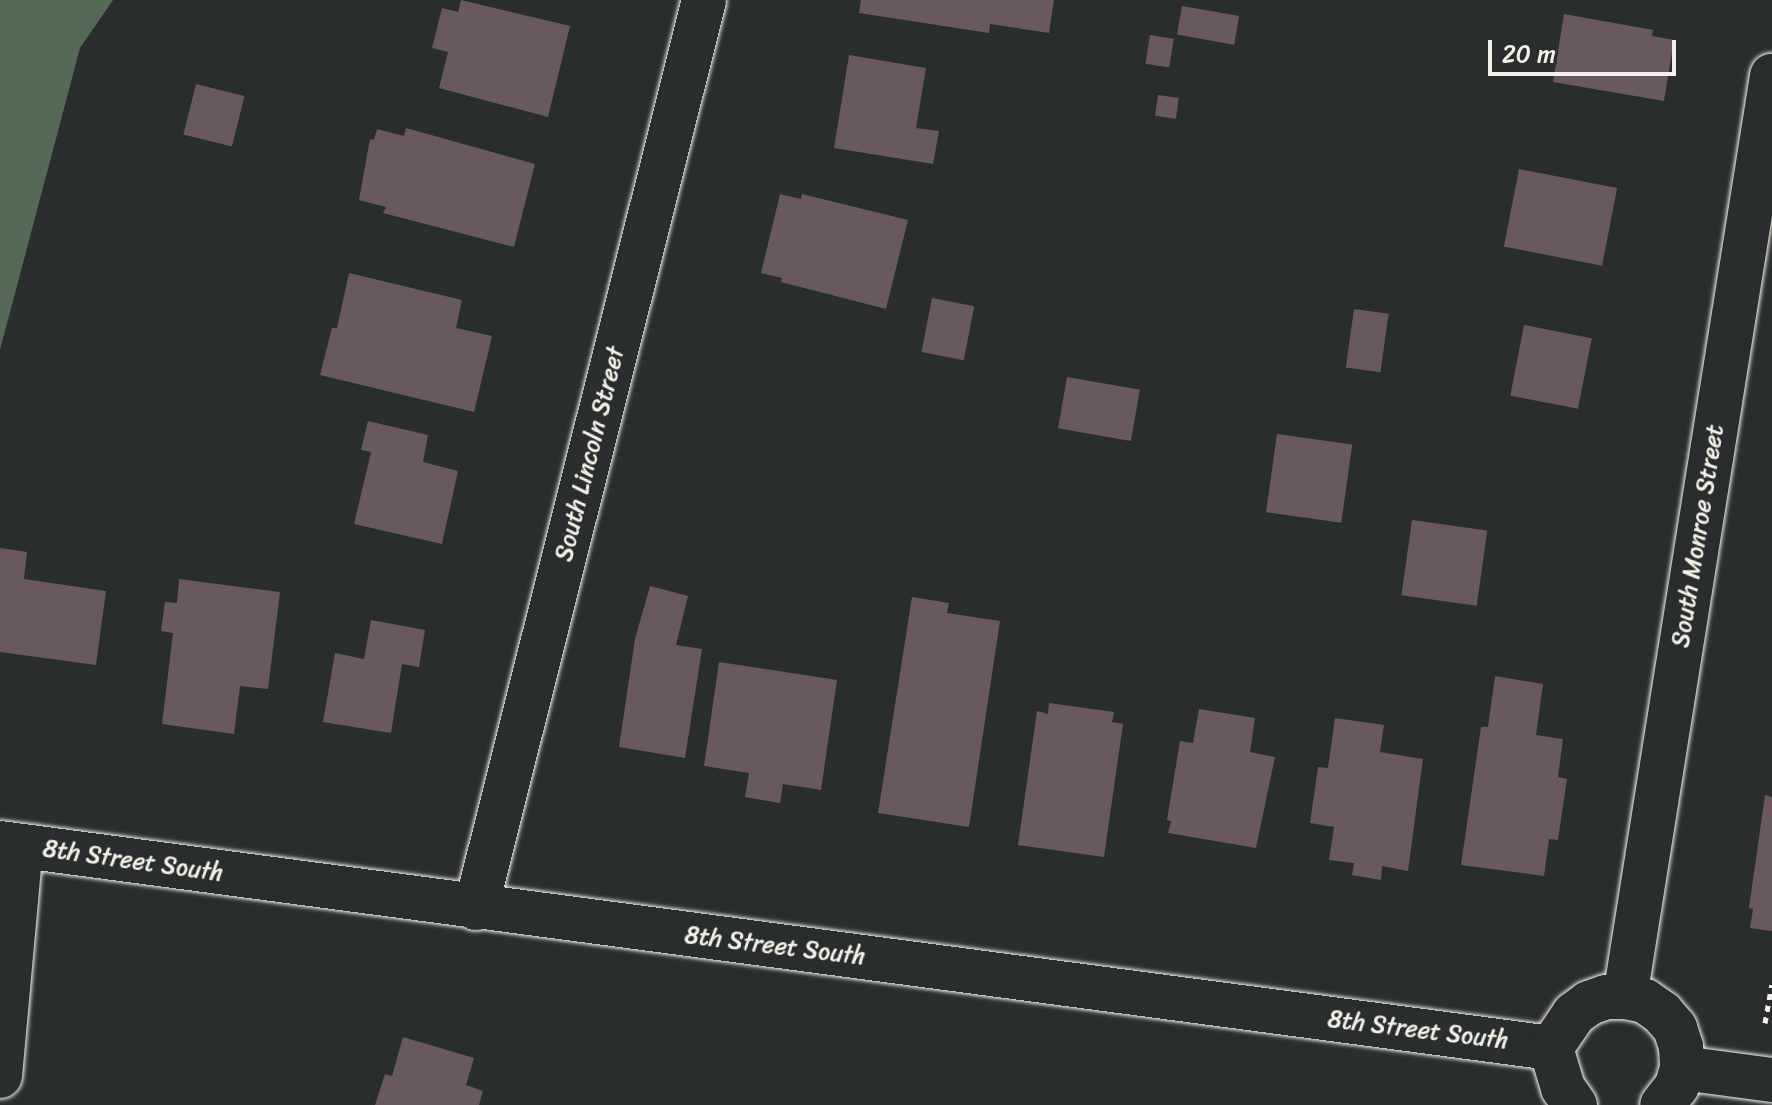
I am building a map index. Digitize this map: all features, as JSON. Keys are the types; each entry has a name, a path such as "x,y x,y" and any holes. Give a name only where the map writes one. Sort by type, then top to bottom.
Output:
{"street":[{"name":"South Lincoln Street","path":"476,908 704,0"},
{"name":"South Monroe Street","path":"1625,997 1772,76"},
{"name":"8th Street South","path":"10,844 1551,1048"},
{"path":"0,1076 10,844"},
{"path":"1575,1105 1563,1088 1551,1048 1574,1014 1589,1003 1606,997 1645,1001 1675,1028 1681,1047 1672,1086 1772,1080"}],"green space":[{"path":"0,0 113,0 80,48 0,350"}],"building":[{"path":"461,0 570,26 548,117 439,88 448,52 432,48 442,8 458,12"},
{"path":"861,0 1054,0 1049,33 990,24 989,33 859,13"},
{"path":"1182,6 1239,16 1234,45 1177,35"},
{"path":"1564,14 1653,30 1652,36 1674,40 1664,101 1553,82"},
{"path":"1150,35 1174,39 1169,67 1145,64"},
{"path":"849,55 926,68 916,128 939,131 933,164 834,148"},
{"path":"196,84 245,96 232,147 183,134"},
{"path":"1158,95 1179,98 1176,119 1155,116"},
{"path":"406,128 535,164 514,247 383,213 386,207 359,200 370,139 374,140 377,129 404,136"},
{"path":"1519,169 1617,188 1602,266 1504,247"},
{"path":"780,194 801,199 802,194 908,220 886,309 781,282 782,278 761,273"},
{"path":"349,273 462,300 456,328 492,336 474,412 320,375 332,328 337,328"},
{"path":"932,298 974,306 964,360 922,352"},
{"path":"1354,309 1389,314 1380,372 1346,367"},
{"path":"1524,325 1592,338 1578,409 1510,396"},
{"path":"1067,377 1140,390 1131,441 1058,428"},
{"path":"368,421 428,435 423,462 458,471 442,544 354,524 371,452 361,450"},
{"path":"1277,434 1352,445 1341,523 1266,512"},
{"path":"1412,520 1487,531 1477,606 1401,595"},
{"path":"0,548 27,552 24,579 106,591 96,665 0,652"},
{"path":"179,579 280,592 268,689 240,686 234,734 162,724 173,633 161,631 165,602 177,603"},
{"path":"650,586 688,596 676,645 702,649 685,758 619,747 635,639"},
{"path":"912,597 949,603 947,613 1000,621 969,827 878,813"},
{"path":"371,620 425,630 419,667 402,664 391,733 323,722 335,653 364,659"},
{"path":"719,662 837,680 821,790 783,784 780,803 745,797 749,773 704,766"},
{"path":"1495,676 1543,684 1536,735 1563,739 1558,777 1567,779 1558,840 1549,839 1544,876 1461,865 1481,727 1488,727"},
{"path":"1049,703 1114,712 1112,722 1123,724 1104,857 1018,845 1037,711 1048,714"},
{"path":"1199,709 1255,718 1250,752 1275,757 1256,848 1168,833 1171,821 1167,820 1180,741 1193,743"},
{"path":"1335,718 1384,725 1380,752 1423,759 1408,871 1382,866 1381,880 1352,875 1354,863 1329,860 1334,827 1310,823 1318,767 1328,768"},
{"path":"1765,795 1772,797 1772,931 1750,928 1753,909 1749,908"},
{"path":"403,1037 474,1058 466,1085 483,1091 479,1105 375,1105 385,1074 392,1076"}]}
